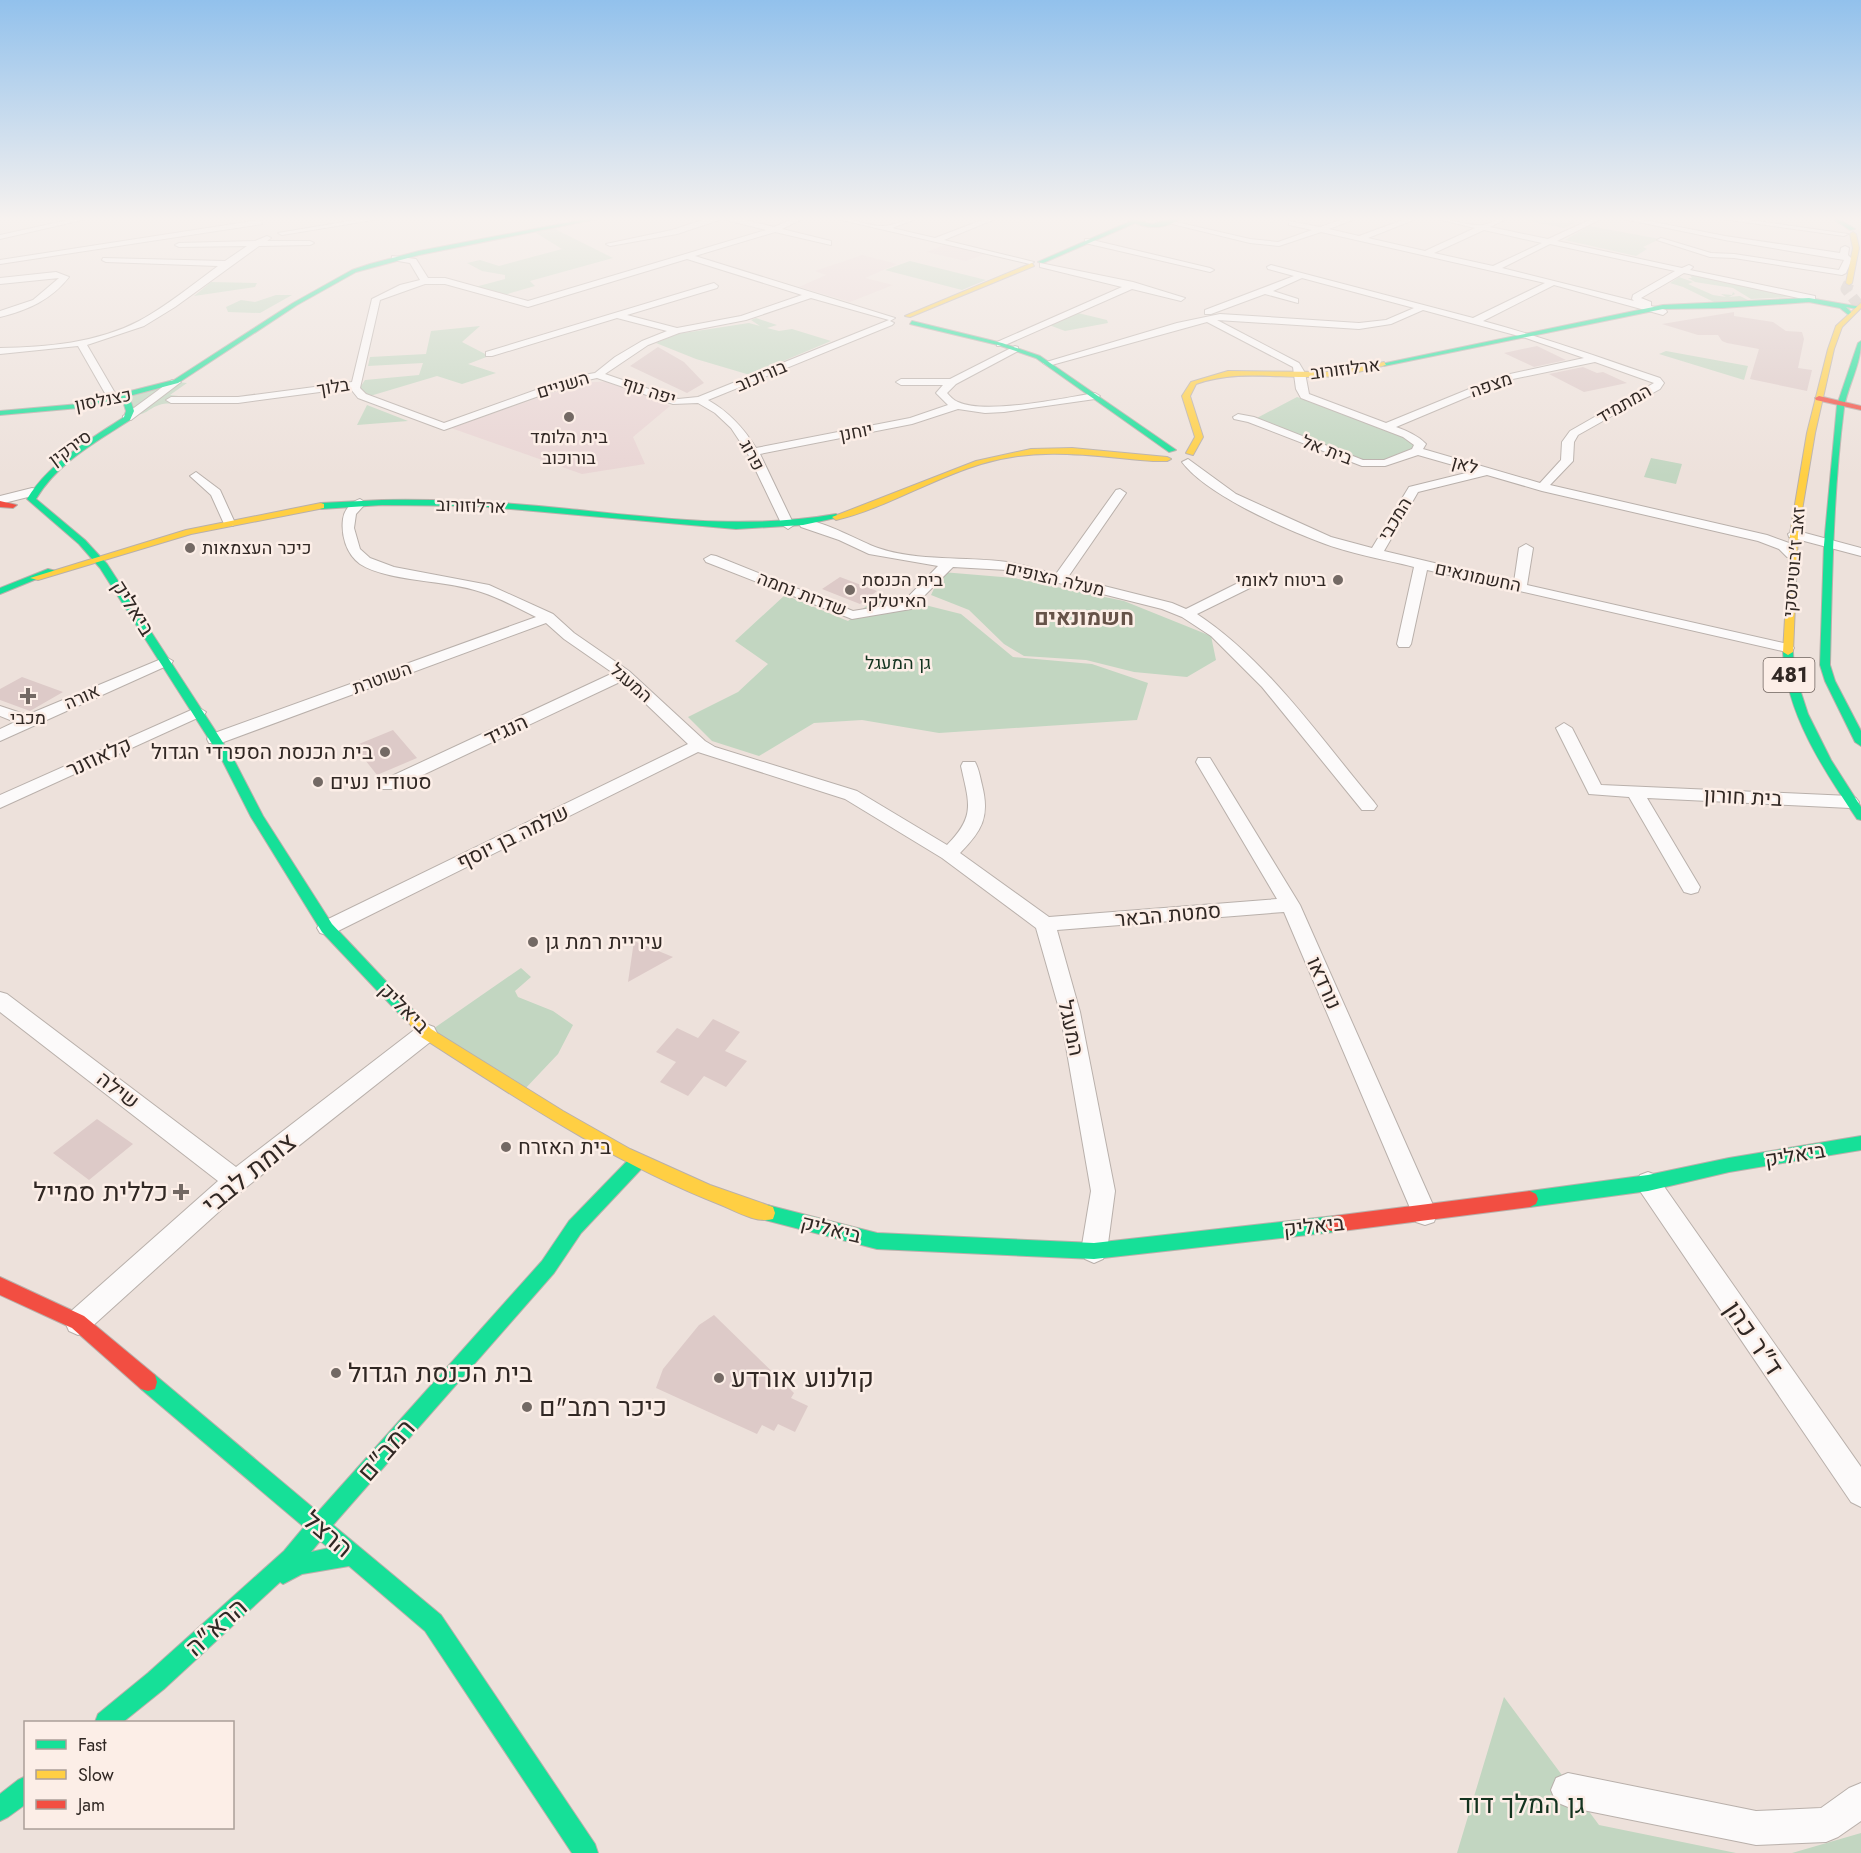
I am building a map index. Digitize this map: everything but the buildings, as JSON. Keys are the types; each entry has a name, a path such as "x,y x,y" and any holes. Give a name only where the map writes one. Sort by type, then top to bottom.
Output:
{"street":[{"path":"0,314 31,303"},
{"path":"0,351 81,343 127,330 156,316 173,303"},
{"name":"כצנלסון","path":"125,396 176,382 296,303"},
{"name":"בלוך","path":"171,400 238,400 357,384 375,303"},
{"path":"489,354 656,303"},
{"name":"השניים","path":"357,384 355,389 362,396 444,427 576,379 598,375 618,359 645,343 677,330 743,318 785,303"},
{"path":"837,303 890,320 910,320 1000,344 1038,357 1095,396 1170,455"},
{"path":"910,320 947,303"},
{"path":"1000,344 1091,303"},
{"path":"1048,363 1179,325 1236,303"},
{"name":"המתמיד","path":"1410,303 1529,336 1649,376 1659,383 1574,433 1568,442 1567,461 1542,488"},
{"path":"1475,321 1510,303"},
{"name":"ארלוזורוב","path":"1575,326 1629,303"},
{"name":"ארלוזורוב","path":"1632,303 1658,310"},
{"name":"ארלוזורוב","path":"0,591 97,555 192,529 312,508 360,503 496,506 566,511 656,522 762,528 805,524 864,509 964,465 1003,454 1070,450 1134,458 1170,455 1189,457 1199,436 1194,416 1185,398 1186,390 1194,380 1215,374 1233,372 1301,375 1349,372 1658,310 1750,303"},
{"name":"ארלוזורוב","path":"1841,303 1859,306"},
{"name":"זאב ז'בוטינסקי","path":"1856,809 1822,752 1789,678 1787,648 1794,534 1819,398 1839,326 1859,306"},
{"path":"1209,315 1359,326 1388,322 1424,307"},
{"path":"617,315 677,330"},
{"path":"1209,315 1290,361 1299,369 1301,391 1305,396 1388,426 1420,444 1417,451"},
{"name":"בורוכוב","path":"700,400 890,320"},
{"path":"1500,327 1512,333 1515,339"},
{"path":"81,343 109,397 125,396 130,411 127,418"},
{"name":"זאב ז'בוטינסקי","path":"1861,343 1842,399 1828,542 1825,664 1830,681 1861,742"},
{"path":"1015,349 952,382 941,393 957,406 977,409 1095,396"},
{"name":"מצפה","path":"1388,426 1505,378 1598,359"},
{"name":"כצנלסון","path":"0,413 35,411 109,397 165,380 199,366"},
{"name":"יפה נוף","path":"598,375 677,402 700,400"},
{"name":"סירקין","path":"6,501 32,492 63,465 176,382"},
{"path":"901,382 952,382"},
{"name":"כצנלסון","path":"0,405 41,404 109,397"},
{"name":"סירקין","path":"6,501 33,476 107,421 110,414 109,397"},
{"path":"1819,398 1861,401"},
{"path":"1842,399 1861,408"},
{"name":"פרוג","path":"700,400 723,414 738,429 753,452 788,525"},
{"name":"יוחנן","path":"753,452 912,421 957,406"},
{"name":"בית אל","path":"1238,417 1250,419 1362,463 1385,464 1417,451"},
{"name":"לאן","path":"1417,451 1542,488 1762,538 1784,546 1792,554"},
{"name":"החשמונאים","path":"1189,457 1197,472 1232,497 1326,540 1421,565 1787,648"},
{"name":"המכבי","path":"1376,553 1413,490 1449,479 1487,472"},
{"path":"196,476 216,493 223,524"},
{"name":"ביאליק","path":"32,492 31,500 97,555 227,758 256,817 327,928 426,1033 582,1131 638,1161 648,1173 746,1208 877,1241 1094,1251 1425,1214 1648,1183 1729,1165 1861,1143"},
{"path":"1060,579 1120,493"},
{"name":"ביאליק","path":"6,501 97,555"},
{"name":"המעגל","path":"360,503 350,513 348,528 354,550 365,561 391,570 484,588 548,616 569,636 624,674 699,745 709,751 851,795 948,854 1044,924 1070,1012 1103,1191 1094,1251"},
{"name":"מעלה הצופים","path":"805,524 844,537 874,551 949,563 1007,566 1167,606 1187,614 1216,633 1267,684 1368,806"},
{"path":"1794,534 1861,552"},
{"path":"1828,542 1861,546"},
{"path":"1520,586 1526,548"},
{"name":"שדרות נחמה","path":"711,559 852,615 906,606 949,563"},
{"path":"1404,644 1421,565"},
{"path":"1187,614 1255,580"},
{"name":"השוטרת","path":"215,739 548,616"},
{"name":"אורה","path":"0,736 28,721 166,661"},
{"name":"הנגיד","path":"387,785 624,674"},
{"path":"0,711 28,721"},
{"name":"קלאוזנר","path":"0,802 198,712"},
{"name":"בית חורון","path":"1564,728 1594,790 1856,809"},
{"name":"שלמה בן יוסף","path":"327,928 699,745"},
{"name":"נורדאו","path":"1204,762 1290,905 1425,1214"},
{"path":"948,854 973,828 978,816 978,804 969,766"},
{"path":"1635,792 1692,887"},
{"name":"סמטת הבאר","path":"1044,924 1290,905"},
{"name":"שילה","path":"0,1000 236,1180"},
{"name":"צומת לבבי","path":"78,1322 236,1180 426,1033"},
{"name":"רמב\"ם","path":"320,1525 548,1267 575,1227 638,1161"},
{"name":"ד\"ר כהן","path":"1648,1183 1860,1497"},
{"name":"רמב\"ם","path":"548,1267 588,1234"},
{"name":"הרצל","path":"0,1286 78,1322 433,1623 586,1853"},
{"name":"הרא\"ה","path":"107,1721 156,1682 266,1583 320,1525"},
{"path":"266,1583 299,1563 352,1555"},
{"path":"0,1809 24,1790"},
{"path":"1568,1790 1756,1828 1826,1825 1861,1800"}],"shaded area":[{"name":"בית הלומד בורוכוב","path":"611,381 670,406 633,437 645,464 582,474 451,428 581,383"}],"green space":[{"path":"234,303 277,303 260,313 228,312 226,307"},
{"path":"1078,313 1107,320 1108,323 1065,331 1049,325"},
{"path":"756,318 777,325 767,328 779,331 792,329 831,341 750,375 696,359 656,343 677,334 749,323 760,326 751,320"},
{"path":"480,326 462,342 489,356 468,364 496,373 462,384 437,376 370,396 359,389 365,380 419,375 423,363 368,366 370,357 426,354 431,331"},
{"path":"1666,351 1748,366 1744,380 1659,354"},
{"path":"176,382 187,383 170,395 187,397 183,400 159,405 143,413 131,415 125,396"},
{"path":"1297,397 1379,425 1395,432 1414,445 1410,452 1382,462 1354,459 1255,419"},
{"path":"367,405 408,421 357,425"},
{"path":"1651,458 1682,464 1676,484 1644,477"},
{"path":"942,572 1014,578 1124,601 1211,636 1216,660 1187,677 1134,672 1086,660 1024,656 1004,644 969,610 931,595"},
{"name":"גן המעגל","path":"881,594 961,614 1013,657 1092,664 1148,683 1137,720 939,733 862,720 814,723 759,756 712,741 688,717 738,692 768,664 735,641 785,595 848,621"},
{"path":"521,968 531,977 515,991 518,997 553,1011 573,1025 558,1054 523,1091 430,1031"},
{"name":"גן המלך דוד","path":"1504,1697 1599,1825 1736,1853 1457,1853"},
{"path":"1861,1833 1861,1853 1792,1853"}],"tunnel":[{"path":"1857,303 1861,308"}],"traffic: fast":[{"path":"0,413 79,406 176,382 296,303"},
{"path":"1722,306 1759,303"},
{"path":"1825,303 1842,307 1850,314"},
{"path":"1833,303 1858,307"},
{"path":"1384,364 1663,307 1740,304"},
{"path":"912,323 1000,344 1038,357 1172,450"},
{"path":"1861,343 1841,405 1828,545 1825,665 1830,681 1861,742"},
{"path":"125,396 130,411 127,418 60,464 38,487 31,499 82,542 104,566 227,758 257,817 327,928 410,1016"},
{"path":"321,506 382,502 476,504 702,525 736,526 803,523 836,517"},
{"path":"0,591 51,571"},
{"path":"1788,652 1789,671 1794,692 1813,737 1861,816"},
{"path":"1530,1199 1648,1183 1729,1165 1861,1143"},
{"path":"107,1721 156,1681 291,1558 548,1267 575,1227 638,1161"},
{"path":"767,1213 877,1241 1094,1251 1334,1224"},
{"path":"148,1382 433,1623 586,1853"},
{"path":"283,1573 299,1564 352,1555"},
{"path":"0,1809 24,1790"}],"traffic: slow":[{"path":"908,316 938,303"},
{"path":"1788,652 1794,534 1811,433 1831,349 1839,326 1861,305"},
{"path":"1190,453 1199,437 1186,396 1193,383 1228,373 1335,374 1384,364"},
{"path":"836,517 854,513 928,480 978,462 1004,456 1058,450 1167,459"},
{"path":"35,578 189,532 321,506"},
{"path":"410,1016 426,1033 524,1095 625,1154 695,1187 767,1213"}],"traffic: jam":[{"path":"1819,398 1861,408"},
{"path":"0,504 13,505"},
{"path":"1334,1224 1530,1199"},
{"path":"0,1286 78,1322 148,1382"}],"place":[{"name":"בית הלומד בורוכוב","path":"569,417"},
{"name":"כיכר העצמאות","path":"190,548"},
{"name":"ביטוח לאומי","path":"1338,580"},
{"name":"בית הכנסת האיטלקי","path":"850,590"},
{"name":"מכבי","path":"28,696"},
{"name":"בית הכנסת הספרדי הגדול","path":"385,752"},
{"name":"סטודיו נעים","path":"318,782"},
{"name":"עיריית רמת גן","path":"533,942"},
{"name":"בית האזרח","path":"506,1147"},
{"name":"כללית סמייל","path":"181,1192"},
{"name":"בית הכנסת הגדול","path":"336,1373"},
{"name":"קולנוע אורדע","path":"719,1378"},
{"name":"כיכר רמב\"ם","path":"527,1407"}],"district":[{"name":"חשמונאים","path":"1084,617"}]}
